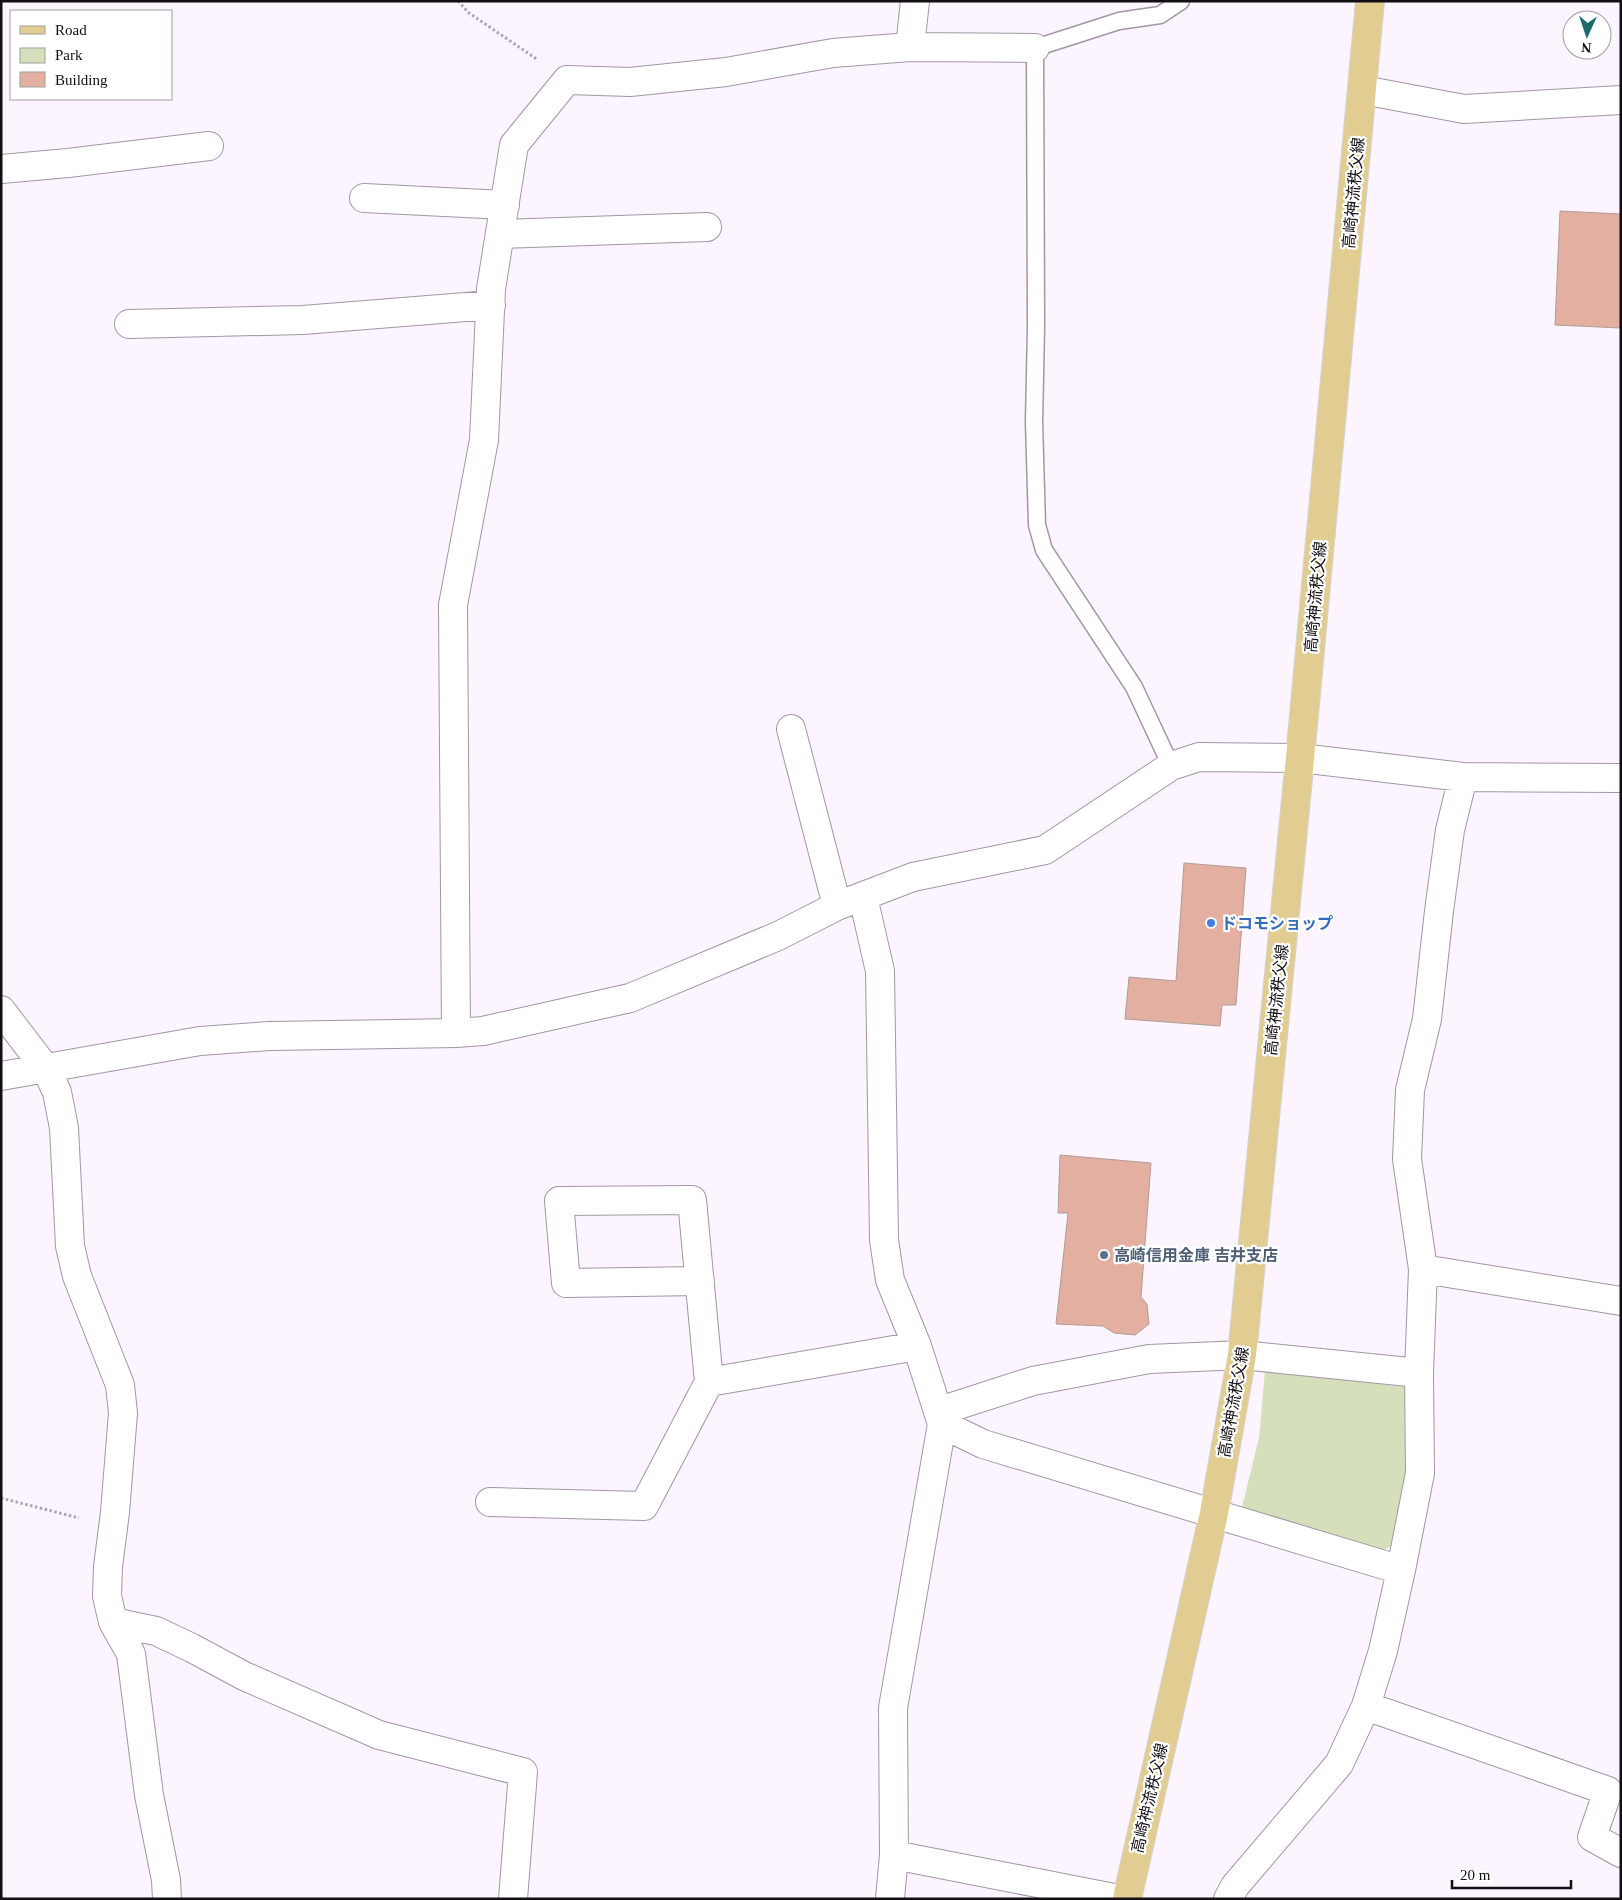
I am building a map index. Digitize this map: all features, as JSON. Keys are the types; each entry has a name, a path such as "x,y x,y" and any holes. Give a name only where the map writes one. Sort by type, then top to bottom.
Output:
{"main road":[{"name":"高崎神流秩父線","path":"1127,1899 1214,1513 1242,1356 1300,758 1370,1"}],"street":[{"path":"910,47 915,1"},
{"path":"456,1033 452,605 484,440 491,289 514,145 567,80 640,81 726,72 833,53 910,47 1036,48"},
{"path":"1363,90 1464,109 1621,100"},
{"path":"1,169 209,146"},
{"path":"364,198 505,205"},
{"path":"500,234 707,227"},
{"path":"129,324 303,320 491,305"},
{"path":"792,729 837,906"},
{"path":"1,1076 200,1041 270,1036 483,1031 630,998 778,936 837,906 913,877 1045,850 1171,766 1199,758 1300,758 1463,777 1621,778"},
{"path":"1228,1899 1235,1886 1339,1764 1366,1706 1383,1651 1401,1570 1420,1473 1419,1373 1423,1269 1407,1159 1410,1090 1427,1019 1450,830 1463,777"},
{"path":"863,897 880,971 884,1240 890,1280 916,1346 942,1424 983,1444 1401,1570"},
{"path":"1,1010 46,1069 57,1092 64,1128 70,1246 77,1276 120,1385 123,1413 114,1526 108,1566 107,1596 113,1622 131,1654 149,1795 166,1880 167,1899"},
{"path":"490,1502 644,1506 709,1382 700,1282 692,1200 560,1201 566,1283 700,1282"},
{"path":"1423,1269 1621,1301"},
{"path":"709,1382 916,1346"},
{"path":"890,1899 894,1855 893,1708 942,1424 952,1407 1033,1381 1149,1359 1242,1356 1419,1373"},
{"path":"113,1622 156,1631 244,1676 379,1735 523,1772 513,1899"},
{"path":"1366,1706 1608,1791 1592,1837 1621,1853"},
{"path":"894,1855 1118,1899"}],"lane":[{"path":"1171,766 1134,687 1044,550 1037,525 1034,422 1036,48 1119,21 1160,15 1181,1"}],"path":[{"path":"458,1 469,13 567,80"},
{"path":"1,1498 114,1526"}],"green space":[{"path":"1265,1370 1408,1387 1406,1467 1397,1544 1379,1552 1241,1511 1259,1438"}],"building":[{"path":"1560,211 1621,214 1621,328 1555,325"},
{"name":"ドコモショップ","path":"1184,863 1246,868 1236,1005 1222,1005 1220,1026 1125,1019 1129,977 1176,981"},
{"name":"高崎信用金庫 吉井支店","path":"1060,1155 1151,1163 1141,1297 1147,1304 1149,1324 1135,1335 1114,1333 1103,1326 1056,1324 1068,1213 1058,1213"}],"place":[{"name":"ドコモショップ","path":"1211,923"},
{"name":"高崎信用金庫 吉井支店","path":"1104,1255"}]}
